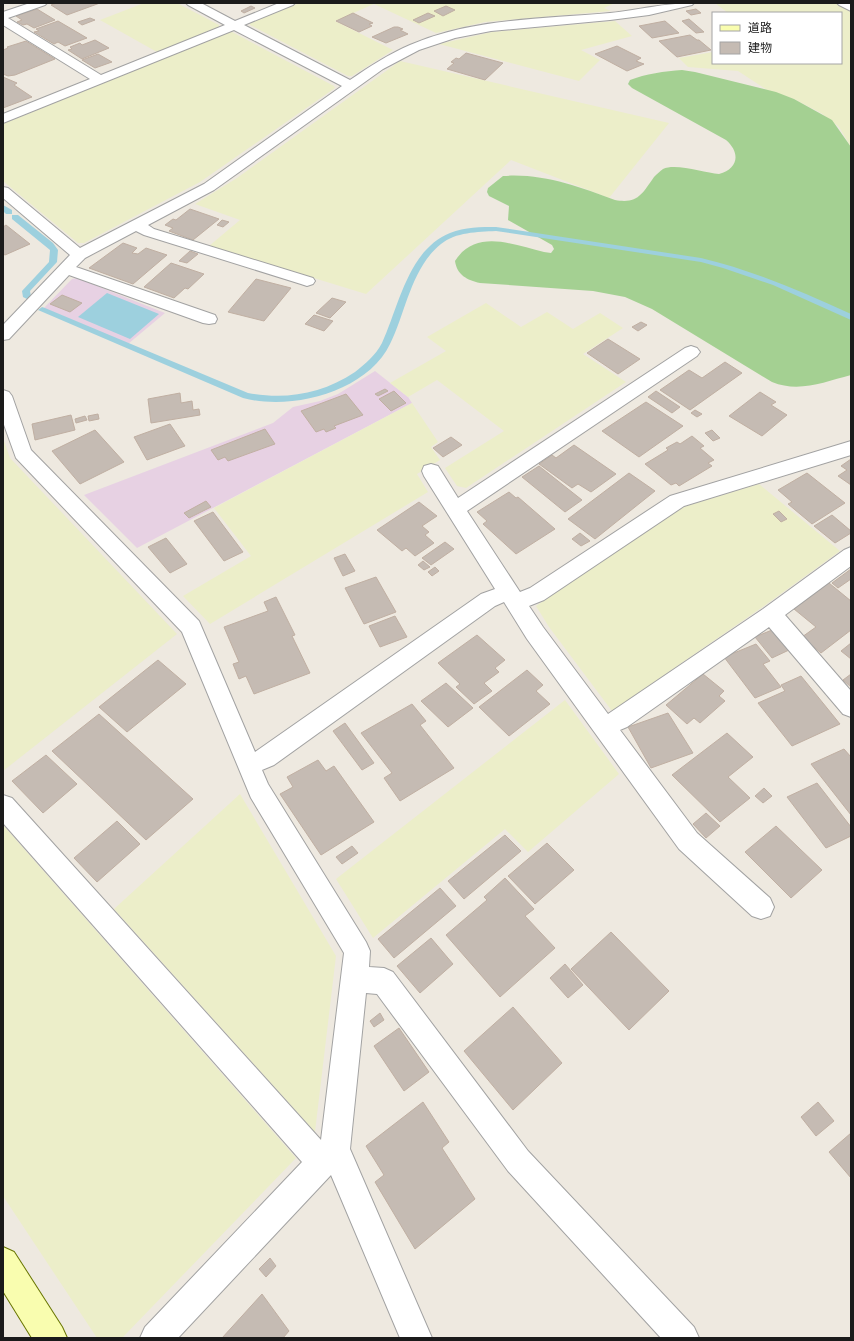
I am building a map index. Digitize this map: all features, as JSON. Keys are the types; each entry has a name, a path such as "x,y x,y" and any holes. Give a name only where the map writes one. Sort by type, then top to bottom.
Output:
{"street":[{"path":"3,16 41,3"},
{"path":"192,3 351,86"},
{"path":"3,119 289,3"},
{"path":"644,3 662,10"},
{"path":"3,335 79,255 209,186 392,58 427,42 453,34 496,26 636,14 662,10 688,3"},
{"path":"843,3 851,7"},
{"path":"3,20 100,80"},
{"path":"3,191 79,255"},
{"path":"137,225 149,232 307,281"},
{"path":"66,269 82,273 209,319"},
{"path":"3,312 20,317"},
{"path":"455,509 691,352"},
{"path":"3,396 23,453 192,627 259,790 356,951 354,979 329,1156 156,1338"},
{"path":"249,765 266,758 488,600 537,594 677,501 851,448"},
{"path":"431,471 535,632 688,841 761,907"},
{"path":"604,727 619,720 770,615 851,555"},
{"path":"770,615 782,625 851,707"},
{"path":"3,806 329,1156 389,1278 416,1338"},
{"path":"354,979 384,981 518,1161 683,1338"},
{"path":"3,1263 51,1338"}],"shaded area":[{"path":"77,278 165,313 128,344 44,308 72,279"},
{"path":"375,371 408,397 412,403 137,548 84,495 273,423 293,407 320,401 338,394"}],"green space":[{"path":"144,3 177,3 219,25 219,27 157,52 100,20"},
{"path":"300,3 615,3 604,8 611,11 485,22 436,33 374,4 335,21 393,50 352,76 348,76 250,25 250,23"},
{"path":"715,3 835,3 851,12 851,147 839,127 821,113 794,99 767,90 738,71 688,67 679,58 712,52 712,64 842,64 842,12 727,12"},
{"path":"615,21 632,36 581,50 600,60 579,81 439,44 492,32"},
{"path":"228,32 232,32 334,86 335,88 200,182 84,243 78,243 3,181 3,124"},
{"path":"400,61 669,123 609,198 511,160 366,294 209,246 240,220 195,204 237,178"},
{"path":"682,70 776,92 794,99 832,120 851,147 851,375 812,385 792,387 782,385 772,382 652,309 625,297 593,291 480,283 463,276 458,270 455,261 464,251 474,245 484,242 508,243 551,253 554,249 552,245 508,220 509,206 489,196 487,192 488,188 503,176 547,179 574,186 615,200 623,201 634,199 639,196 654,177 663,169 669,167 719,174 730,168 734,164 735,155 731,145 726,140 632,88 628,84 630,80 642,76"},
{"path":"486,303 521,327 547,312 573,329 600,313 623,328 583,354 626,382 466,488 457,486 445,468 504,431 437,380 408,397 390,383 446,351 427,337"},
{"path":"412,403 438,442 431,447 440,460 417,474 428,492 210,624 183,596 251,556 214,508"},
{"path":"3,438 10,458 177,634 3,771"},
{"path":"759,484 840,551 764,606 612,711 549,627 536,606 683,507"},
{"path":"565,700 619,774 528,852 505,829 373,938 336,879"},
{"path":"240,794 336,956 315,1132 114,909"},
{"path":"3,825 296,1158 122,1338 97,1338 3,1196"}],"water":[{"path":"107,293 159,314 130,339 78,317"}],"building":[{"path":"57,3 100,3 67,15 51,5"},
{"path":"251,6 255,8 244,13 241,11"},
{"path":"446,6 455,10 443,16 434,11"},
{"path":"37,9 55,20 34,28 27,24 23,25 17,22 22,20 16,16"},
{"path":"696,9 701,13 691,15 686,11"},
{"path":"353,13 373,23 369,24 372,26 359,32 336,21"},
{"path":"428,13 435,16 419,23 413,20"},
{"path":"90,18 95,20 82,25 78,22"},
{"path":"689,19 704,32 696,33 682,21"},
{"path":"58,21 87,38 65,46 58,42 54,44 34,32 39,31 36,29"},
{"path":"665,21 679,33 652,38 639,26"},
{"path":"394,27 403,29 400,30 408,34 386,43 372,37"},
{"path":"690,35 711,50 677,57 659,41"},
{"path":"95,40 109,48 82,59 68,50 72,49 70,47 80,43 82,45"},
{"path":"26,41 55,59 15,75 8,76 3,74 3,50 8,48 7,47"},
{"path":"617,46 641,58 636,61 644,64 627,71 595,54"},
{"path":"466,53 503,63 485,80 447,69 454,63 451,62 456,58 459,59"},
{"path":"98,54 112,62 95,68 82,60"},
{"path":"3,77 17,83 14,85 32,97 3,108"},
{"path":"190,209 219,219 193,240 169,231 173,228 165,225 173,219 176,220"},
{"path":"222,220 229,222 223,227 217,225"},
{"path":"6,225 30,244 5,255 3,254 3,227"},
{"path":"123,243 137,248 132,253 138,254 146,248 167,255 133,284 89,268"},
{"path":"190,251 198,254 187,263 179,261"},
{"path":"171,263 204,274 188,289 185,288 174,298 144,287"},
{"path":"256,279 291,288 264,321 228,312"},
{"path":"62,295 82,303 70,312 50,304"},
{"path":"332,298 346,302 330,318 316,313"},
{"path":"314,315 333,321 324,331 305,324"},
{"path":"641,322 647,325 638,331 632,327"},
{"path":"608,339 640,359 618,374 587,353"},
{"path":"725,362 742,373 690,410 660,390 689,370 702,378"},
{"path":"385,389 388,391 378,396 375,394"},
{"path":"394,391 406,403 391,411 379,399"},
{"path":"656,391 680,407 672,413 648,397"},
{"path":"760,392 776,402 771,405 787,415 762,436 729,416"},
{"path":"180,393 181,403 192,401 193,410 199,409 200,415 151,423 148,399"},
{"path":"346,394 363,415 334,426 336,428 326,432 324,429 316,432 301,411"},
{"path":"646,402 683,426 639,457 602,431"},
{"path":"695,410 702,414 697,417 691,413"},
{"path":"98,414 99,419 89,421 88,416"},
{"path":"71,415 75,430 35,440 32,424"},
{"path":"85,416 87,420 76,423 75,419"},
{"path":"170,424 185,446 147,460 134,437"},
{"path":"265,429 275,444 228,461 225,457 218,460 211,450"},
{"path":"95,430 124,462 80,484 52,451"},
{"path":"712,430 720,438 713,441 705,433"},
{"path":"692,436 704,446 700,448 714,460 708,463 712,466 679,486 676,483 671,485 645,464 668,450 666,448 677,442 680,444"},
{"path":"451,437 462,445 443,457 433,448"},
{"path":"574,445 616,474 591,492 578,484 572,488 539,464 552,455 556,458"},
{"path":"851,459 851,485 838,476 847,470 841,466"},
{"path":"539,466 582,500 565,512 522,477"},
{"path":"629,473 655,491 595,539 568,519"},
{"path":"807,473 845,503 812,524 788,504 792,502 778,490"},
{"path":"509,492 516,498 518,497 555,529 516,554 483,524 487,521 477,512"},
{"path":"206,501 211,507 189,518 184,513"},
{"path":"419,502 437,516 422,526 429,532 425,535 434,543 415,556 406,548 402,551 377,530"},
{"path":"779,511 787,519 781,522 773,514"},
{"path":"213,512 243,552 224,561 194,521"},
{"path":"832,515 851,531 851,533 835,543 814,526"},
{"path":"580,533 590,541 581,546 572,539"},
{"path":"166,538 187,564 170,573 148,547"},
{"path":"445,542 454,549 431,565 422,558"},
{"path":"345,554 355,571 343,576 334,558"},
{"path":"423,561 430,567 424,570 418,565"},
{"path":"435,567 439,571 432,576 428,572"},
{"path":"851,569 851,579 838,588 832,583"},
{"path":"376,577 396,612 364,624 345,588"},
{"path":"829,583 851,601 851,630 821,653 802,637 816,627 794,609"},
{"path":"276,597 295,635 292,636 310,673 254,694 246,676 239,679 233,664 239,662 224,627 268,611 264,602"},
{"path":"395,616 407,637 380,647 369,626"},
{"path":"772,630 789,650 772,658 755,637"},
{"path":"477,635 505,660 495,668 499,672 484,683 492,691 474,704 456,687 460,684 438,663"},
{"path":"851,643 851,659 841,651"},
{"path":"756,644 770,661 763,664 781,687 755,698 724,657"},
{"path":"158,660 186,684 127,732 99,707"},
{"path":"527,670 543,685 536,691 550,704 509,736 479,707"},
{"path":"703,674 724,691 719,696 725,701 700,723 694,718 687,724 666,705"},
{"path":"851,674 851,687 843,680"},
{"path":"801,676 840,724 792,746 758,703 785,691 781,685"},
{"path":"446,683 473,708 448,727 421,701"},
{"path":"412,704 426,721 420,725 454,768 400,801 384,778 392,773 361,733"},
{"path":"668,713 693,753 651,768 628,727"},
{"path":"99,714 193,799 146,840 52,751"},
{"path":"345,723 374,763 362,770 333,731"},
{"path":"727,733 753,757 728,777 750,798 720,822 672,775"},
{"path":"844,749 851,757 851,815 811,764"},
{"path":"46,755 77,784 43,813 12,781"},
{"path":"318,760 326,771 334,766 374,822 321,855 280,794 293,787 287,777"},
{"path":"817,783 851,827 851,836 826,848 787,797"},
{"path":"764,788 772,796 763,803 755,796"},
{"path":"706,813 720,826 706,838 693,824"},
{"path":"117,821 140,844 97,882 74,858"},
{"path":"776,826 822,870 791,898 745,852"},
{"path":"505,835 521,851 464,899 448,881"},
{"path":"547,843 574,870 535,904 508,876"},
{"path":"352,846 358,853 342,864 336,857"},
{"path":"505,878 534,909 525,916 555,948 500,997 446,935 487,900 484,897"},
{"path":"440,888 456,906 394,958 378,939"},
{"path":"611,932 669,991 629,1030 571,969"},
{"path":"431,938 453,964 420,993 397,966"},
{"path":"565,964 583,985 568,998 550,978"},
{"path":"513,1007 562,1063 513,1110 464,1051"},
{"path":"380,1013 384,1020 374,1027 370,1021"},
{"path":"399,1028 429,1072 404,1091 374,1046"},
{"path":"423,1102 449,1142 442,1148 475,1199 415,1249 375,1182 384,1175 366,1146"},
{"path":"818,1102 834,1121 816,1136 801,1117"},
{"path":"851,1133 851,1178 829,1152"},
{"path":"270,1258 276,1266 266,1277 259,1269"},
{"path":"262,1294 289,1331 283,1338 222,1338"}],"waterway":[{"path":"3,207 9,212"},
{"path":"15,217 50,245 54,250 53,262 26,291 27,297"},
{"path":"42,310 246,396 273,400 300,398 325,391 350,379 369,365 385,346 418,266 439,242 454,234 472,230 496,229 701,260 726,266 776,283 851,317"}]}
